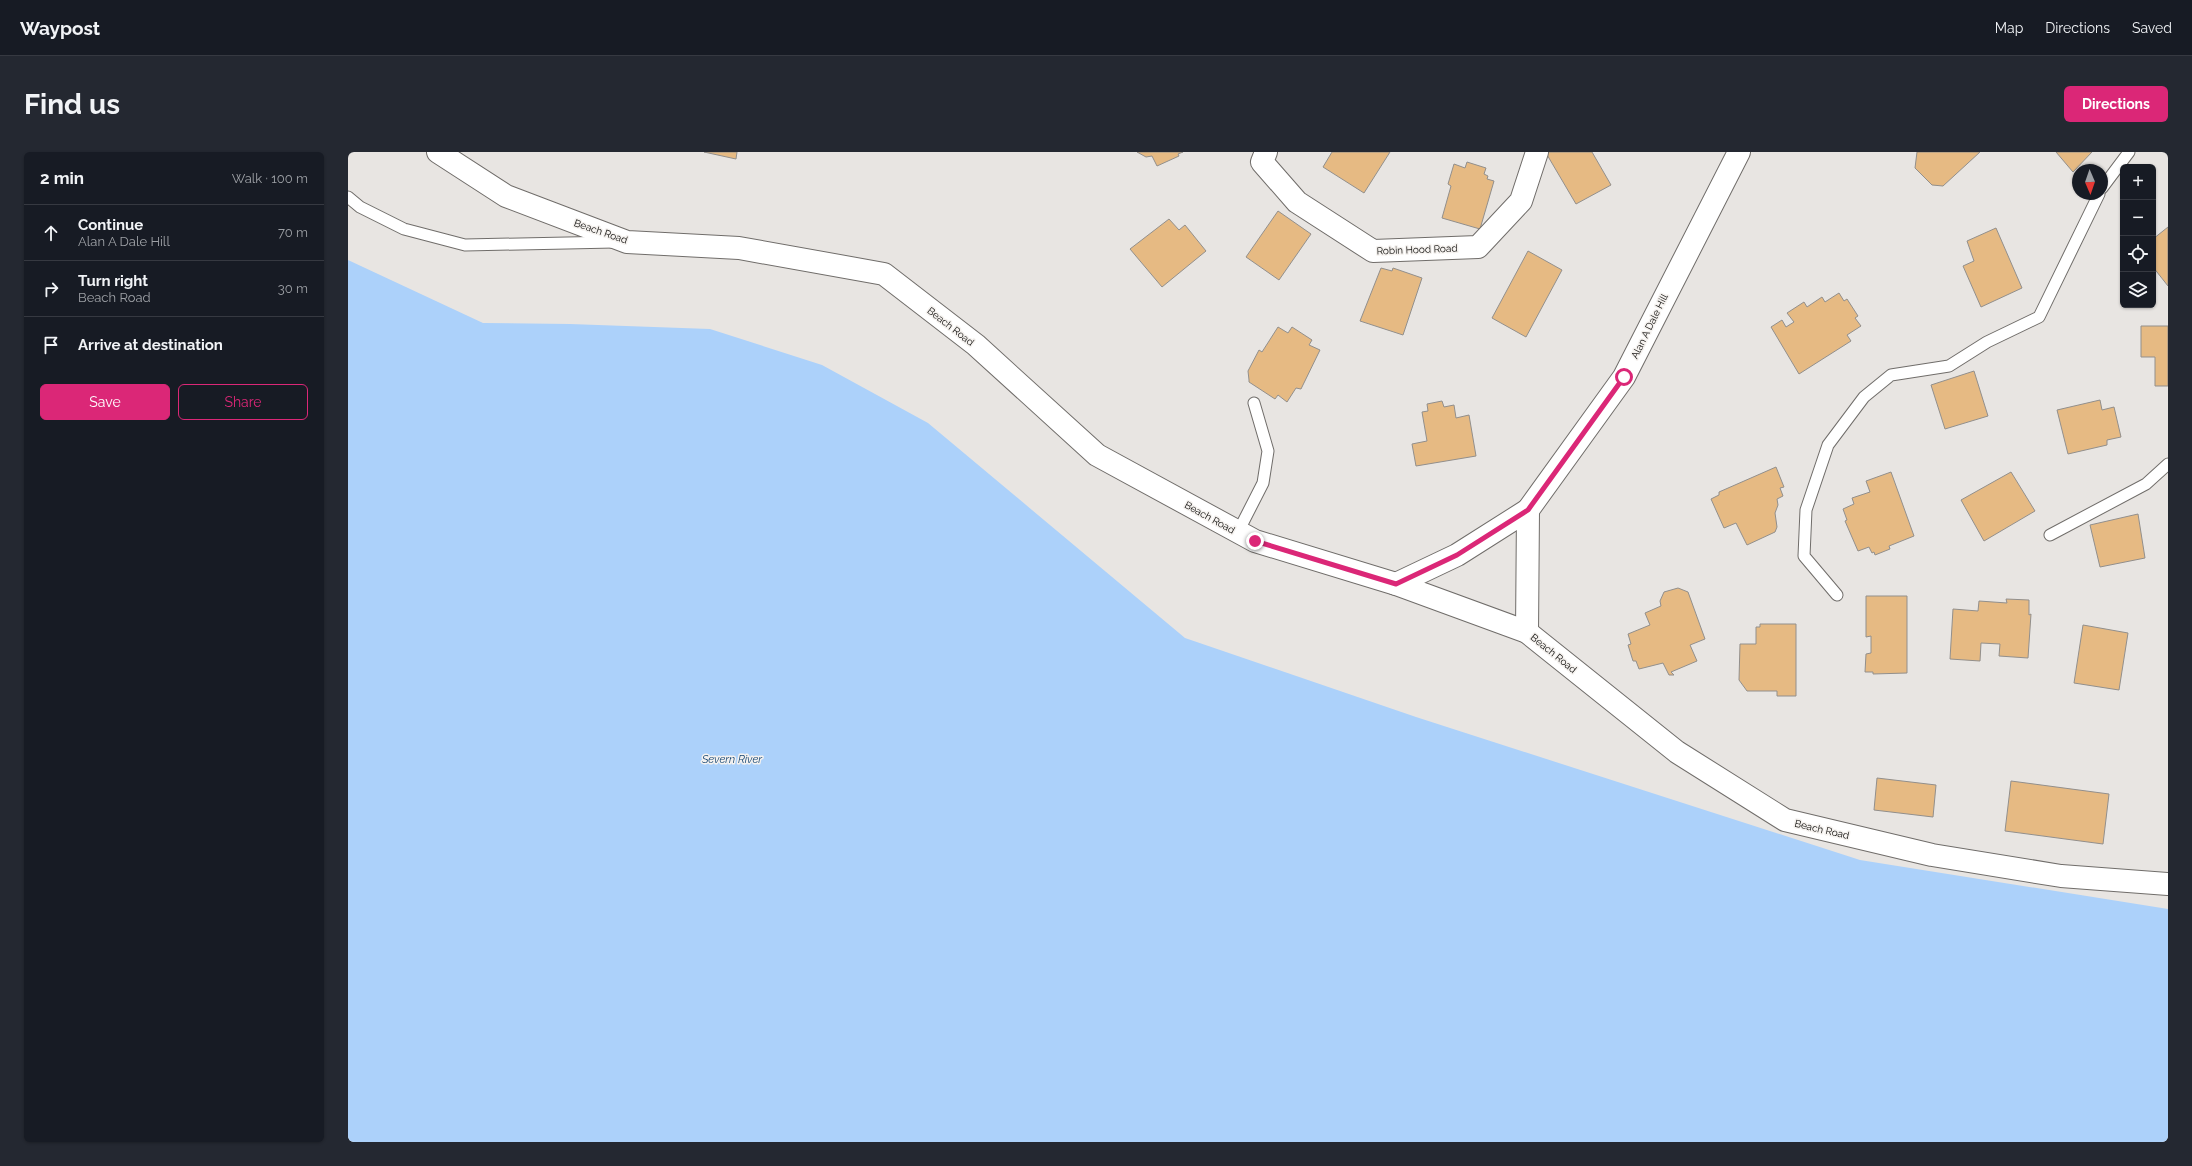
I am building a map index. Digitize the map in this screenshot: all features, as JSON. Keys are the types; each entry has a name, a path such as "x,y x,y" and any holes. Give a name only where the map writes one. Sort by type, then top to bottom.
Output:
{"street":[{"name":"Beach Road","path":"438,152 506,196 627,242 739,248 884,274 976,345 1097,454 1255,541 1396,584 1527,632 1677,752 1785,820 1932,855 2060,876 2168,884"},
{"name":"Robin Hood Road","path":"1266,152 1262,162 1297,202 1373,251 1478,247 1521,201 1537,152"},
{"name":"Alan A Dale Hill","path":"1396,584 1457,555 1528,510 1624,377 1739,152"},
{"path":"1527,632 1528,510"}],"lane":[{"path":"2108,180 2129,152"},
{"path":"348,197 360,207 404,229 465,246 561,245 627,242"},
{"path":"1837,595 1804,556 1806,510 1828,445 1864,397 1891,375 1949,366 1987,342 2039,317 2096,200"},
{"path":"1238,532 1263,484 1268,451 1254,402"},
{"path":"2050,535 2146,484 2168,464"}],"water":[{"name":"Severn River","path":"348,260 483,323 570,324 710,329 822,365 928,423 1185,638 1416,717 1860,860 2168,909 2168,1142 348,1142"}],"building":[{"path":"704,152 737,152 736,159"},
{"path":"1137,152 1183,152 1178,154 1179,156 1157,166 1152,156 1146,157"},
{"path":"1332,152 1390,152 1364,193 1323,167"},
{"path":"1592,152 1611,185 1576,204 1546,153"},
{"path":"1917,152 1980,152 1943,186 1932,185 1915,168"},
{"path":"2056,152 2092,152 2081,164 2072,164 2072,171"},
{"path":"1467,162 1486,168 1484,174 1488,176 1487,179 1494,181 1480,229 1442,218 1451,186 1448,184 1454,164 1465,168"},
{"path":"1278,211 1311,234 1279,280 1246,257"},
{"path":"1169,219 1179,230 1185,225 1206,251 1162,287 1130,249"},
{"path":"2168,227 2168,286 2156,271 2156,237"},
{"path":"1996,228 2022,288 1981,307 1963,266 1974,261 1967,241"},
{"path":"1528,251 1562,270 1526,337 1492,318"},
{"path":"1381,268 1392,271 1393,268 1422,278 1403,335 1360,321"},
{"path":"1839,293 1844,301 1847,299 1858,316 1855,318 1861,326 1847,335 1851,341 1799,374 1771,327 1782,320 1786,327 1794,322 1787,313 1804,302 1807,307 1822,297 1825,302"},
{"path":"2141,326 2168,326 2168,386 2155,386 2155,357 2141,357"},
{"path":"1278,327 1288,333 1292,327 1312,340 1309,345 1320,350 1301,389 1296,388 1287,402 1278,395 1275,399 1249,382 1248,371 1259,350 1262,352"},
{"path":"1974,371 1988,416 1945,429 1931,385"},
{"path":"2100,400 2102,410 2114,407 2121,437 2107,440 2107,445 2068,454 2057,410"},
{"path":"1442,401 1444,407 1454,405 1456,418 1469,415 1476,456 1416,466 1412,444 1427,441 1422,412 1428,411 1427,404"},
{"path":"1776,467 1784,487 1780,488 1783,496 1777,499 1778,505 1775,513 1777,527 1775,532 1747,545 1736,523 1724,528 1711,499 1719,495 1719,492"},
{"path":"1891,472 1914,536 1889,546 1890,549 1875,555 1869,547 1858,551 1845,521 1847,520 1843,509 1854,504 1852,498 1870,492 1866,481"},
{"path":"2011,472 2035,511 1984,541 1961,500"},
{"path":"2138,514 2145,558 2100,567 2090,525"},
{"path":"1678,588 1688,592 1705,639 1690,645 1697,661 1671,672 1674,675 1669,675 1663,663 1639,669 1636,661 1633,661 1628,645 1631,644 1628,634 1650,625 1645,613 1661,606 1660,601 1664,592"},
{"path":"1866,596 1907,596 1907,673 1873,674 1873,672 1865,672 1866,654 1871,653 1871,636 1866,637"},
{"path":"2006,599 2029,600 2029,615 2031,614 2028,658 1999,656 2000,644 1981,643 1980,661 1950,659 1953,609 1978,611 1979,601 2007,603"},
{"path":"1760,624 1796,624 1796,696 1777,696 1777,691 1747,691 1739,680 1740,644 1756,644 1756,627 1760,627"},
{"path":"2083,625 2128,633 2119,690 2074,683"},
{"path":"1877,778 1936,785 1933,817 1874,810"},
{"path":"2011,781 2109,794 2103,844 2005,831"}],"route":[{"path":"1255,541 1396,584 1457,555 1528,510 1624,377"}]}
